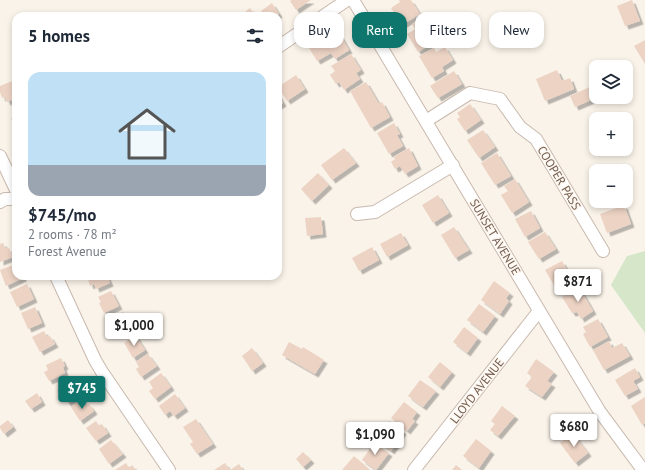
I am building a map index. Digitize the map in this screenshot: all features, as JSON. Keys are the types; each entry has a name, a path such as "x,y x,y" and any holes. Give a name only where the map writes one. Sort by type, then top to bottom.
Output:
{"street":[{"path":"282,44 347,0"},
{"name":"SUNSET AVENUE","path":"353,0 600,412 643,470"},
{"name":"COOPER PASS","path":"426,121 470,94 500,99 520,127 536,139 603,251"},
{"path":"0,156 12,182"},
{"path":"356,214 375,212 453,165"},
{"path":"0,202 5,199 12,199"},
{"path":"58,280 102,372 169,470"},
{"name":"LLOYD AVENUE","path":"414,470 539,311"}],"green space":[{"path":"645,251 645,333 611,285 627,256"}],"building":[{"path":"311,0 296,10 290,1"},
{"path":"399,0 411,0 419,12 415,12 415,17 407,22 407,12 394,12 391,8 400,2"},
{"path":"632,0 640,21 625,26 617,6"},
{"path":"272,3 278,12 262,12"},
{"path":"250,8 253,12 245,12"},
{"path":"415,22 415,29 412,24"},
{"path":"415,29 415,47 407,34"},
{"path":"645,40 645,64 634,46"},
{"path":"344,41 349,50 335,59 331,53 317,61 309,48 344,48"},
{"path":"416,48 425,48 418,52"},
{"path":"434,48 436,52 446,48 453,60 442,67 444,71 432,78 419,56"},
{"path":"351,54 361,70 356,73 360,79 344,90 339,82 336,84 330,75 335,71 331,66"},
{"path":"557,70 562,81 570,78 574,89 545,101 536,79"},
{"path":"454,71 462,84 438,98 430,86"},
{"path":"296,75 305,89 287,101 282,93 282,84"},
{"path":"12,81 12,100 7,102 5,97 2,98 0,86"},
{"path":"366,82 379,104 382,102 390,117 371,128 350,91"},
{"path":"589,87 589,101 575,107 570,96"},
{"path":"470,104 481,120 465,131 457,119 460,117 457,113"},
{"path":"394,123 400,134 397,135 403,146 389,154 377,133"},
{"path":"483,130 495,147 479,158 467,140"},
{"path":"344,148 356,163 332,180 321,165"},
{"path":"409,148 418,166 405,174 400,166 395,169 391,162 395,159 394,157"},
{"path":"497,153 511,176 495,185 481,163"},
{"path":"318,173 329,185 312,201 301,189"},
{"path":"515,179 529,202 512,213 501,195 508,191 504,186"},
{"path":"438,195 449,213 433,223 422,205"},
{"path":"616,208 625,208 631,224 607,233 600,214"},
{"path":"531,211 540,228 525,237 515,219"},
{"path":"321,217 323,234 307,236 305,218"},
{"path":"454,227 469,250 455,258 441,235"},
{"path":"545,232 556,249 539,259 528,242"},
{"path":"401,233 408,245 387,257 380,244"},
{"path":"3,243 6,249 9,248 12,257 0,262 0,244"},
{"path":"372,247 379,260 359,271 352,258"},
{"path":"562,261 571,278 555,287 545,270"},
{"path":"12,265 12,280 19,280 6,286 0,270"},
{"path":"88,280 109,280 110,283 96,289 94,284 90,286"},
{"path":"494,281 510,293 506,298 509,301 500,314 481,300"},
{"path":"27,284 34,299 17,307 10,292"},
{"path":"579,287 593,311 581,319 577,312 572,313 562,297"},
{"path":"111,291 119,306 104,313 98,297"},
{"path":"479,304 495,316 483,332 467,320"},
{"path":"35,307 42,323 28,329 21,313"},
{"path":"123,312 131,327 119,334 116,330 114,332 111,325 113,324 110,319"},
{"path":"598,319 608,337 590,347 583,334 586,332 583,327"},
{"path":"464,327 478,338 467,353 453,342"},
{"path":"44,331 47,337 50,336 55,344 40,352 32,337"},
{"path":"136,336 145,350 133,358 124,343"},
{"path":"609,341 612,348 622,343 630,356 604,370 593,350"},
{"path":"289,342 302,349 303,347 324,360 315,374 282,355"},
{"path":"252,348 263,363 252,371 242,356"},
{"path":"148,354 157,366 141,377 136,369 139,367 136,362"},
{"path":"61,358 65,366 63,367 65,373 49,381 44,372 48,370 46,365"},
{"path":"536,359 554,372 547,381 552,384 542,397 525,386 532,377 527,373"},
{"path":"440,362 452,372 440,387 428,377"},
{"path":"635,368 640,377 633,381 638,389 625,396 615,380"},
{"path":"161,373 171,387 155,399 149,391 153,388 149,382"},
{"path":"420,380 436,391 423,407 408,396"},
{"path":"68,381 72,386 75,384 78,388 76,390 79,395 68,403 57,390"},
{"path":"37,393 42,402 31,409 25,401"},
{"path":"175,394 185,408 174,416 170,411 165,415 159,406"},
{"path":"645,397 645,423 642,425 631,406"},
{"path":"82,399 86,406 89,404 94,411 80,421 71,407"},
{"path":"404,402 417,412 412,419 415,421 407,431 391,418"},
{"path":"502,406 515,416 498,436 490,430 495,424 491,421"},
{"path":"196,419 213,444 197,454 190,444 193,442 183,427"},
{"path":"8,420 13,427 4,434 0,426"},
{"path":"96,421 99,426 102,424 108,433 96,441 86,428"},
{"path":"389,421 403,431 391,451 376,439"},
{"path":"573,433 588,453 575,463 560,443"},
{"path":"476,439 491,451 479,468 463,456"},
{"path":"111,440 123,454 109,464 99,449"},
{"path":"374,443 389,453 376,470 362,460"},
{"path":"303,452 311,460 303,467 296,459"},
{"path":"354,456 370,470 342,470"},
{"path":"126,463 129,468 132,465 136,470 115,470"},
{"path":"225,463 230,470 214,470"},
{"path":"239,464 243,470 230,470"},
{"path":"456,465 462,470 452,470"}]}
